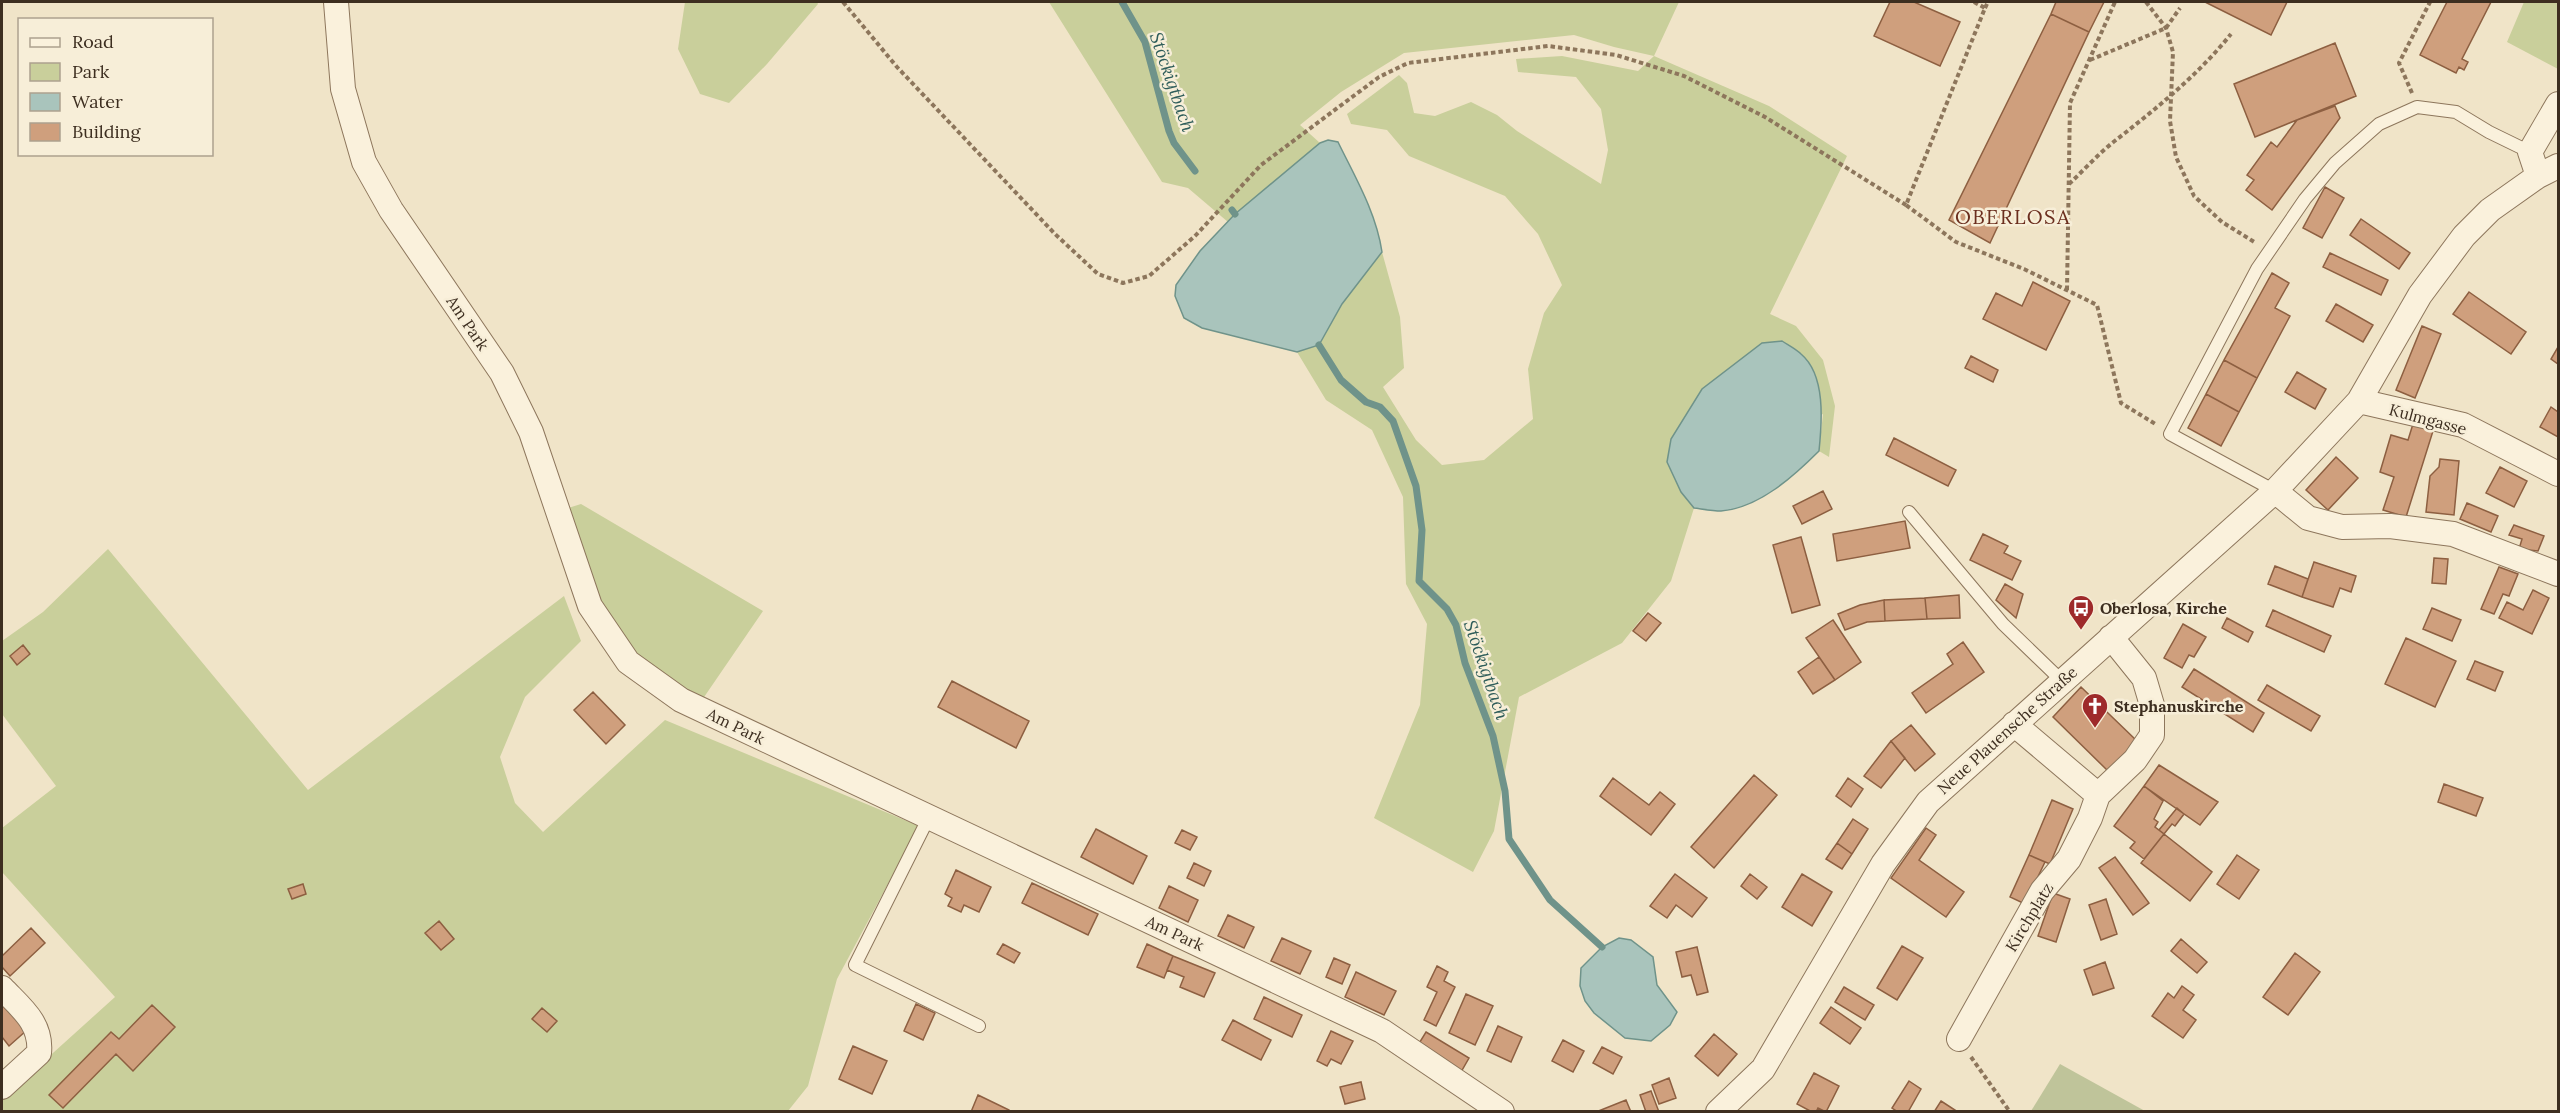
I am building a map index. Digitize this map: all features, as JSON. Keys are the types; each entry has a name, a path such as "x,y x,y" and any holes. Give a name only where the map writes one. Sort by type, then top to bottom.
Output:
{"street":[{"name":"Am Park","path":"336,2 344,88 364,162 391,210 502,373 531,432 590,606 628,662 681,700 1382,1031 1502,1112"},
{"path":"2548,171 2530,152 2559,104"},
{"name":"Neue Plauensche Straße","path":"1718,1112 1763,1069 1883,864 1928,802 2275,491 2360,402 2420,295 2464,236 2490,210 2548,171"},
{"name":"Kulmgasse","path":"2360,402 2463,425 2559,474"},
{"path":"2275,491 2308,519 2342,527 2390,526 2453,534 2559,574"},
{"name":"Kirchplatz","path":"1959,1039 2042,891 2068,859 2090,818 2098,795 2135,760 2151,735 2152,705 2144,678 2111,637"},
{"path":"2013,724 2098,795"},
{"path":"2,988 32,1020 40,1039 39,1053 2,1087"}],"lane":[{"path":"2275,491 2170,434 2257,269 2305,199 2336,164 2379,124 2417,107 2456,112 2488,132 2530,152"},
{"path":"1909,512 2003,624 2062,681"},
{"path":"929,817 855,965 979,1026"}],"path":[{"path":"843,2 897,67 1055,234 1098,274 1123,283 1149,276 1195,236 1261,165 1379,77 1408,63 1548,46 1616,56 1684,76 1765,117 1906,205 1956,242 2024,269 2097,305 2121,403 2170,434"},
{"path":"1974,2 1985,8"},
{"path":"1906,205 1988,2"},
{"path":"2067,290 2070,103 2115,2"},
{"path":"2146,2 2166,28 2173,52 2170,121 2176,157 2194,196 2222,222 2269,251"},
{"path":"2417,107 2399,63 2430,2"},
{"path":"2089,60 2166,28 2180,8"},
{"path":"2069,184 2115,140 2138,124 2210,60 2231,34"},
{"path":"1959,1039 2010,1112"}],"green space":[{"path":"685,2 817,2 818,4 767,64 729,103 700,94 678,49"},
{"path":"1049,2 1679,2 1654,56 1574,35 1404,53 1341,92 1300,125 1320,143 1228,222 1188,188 1162,182"},
{"path":"2524,2 2558,2 2558,69 2507,42"},
{"path":"1562,56 1638,71 1654,56 1769,106 1847,156 1770,314 1796,326 1823,360 1835,406 1829,457 1819,451 1823,414 1681,492 1694,508 1671,581 1622,643 1519,697 1494,831 1473,872 1374,818 1420,705 1427,624 1406,584 1403,497 1372,430 1326,400 1297,352 1319,345 1342,304 1382,252 1400,317 1404,368 1383,387 1416,440 1442,465 1484,460 1533,419 1528,369 1544,313 1562,285 1538,234 1505,196 1409,156 1387,130 1351,124 1347,114 1399,75 1407,83 1414,113 1435,116 1471,102 1497,115 1517,131 1601,184 1608,150 1601,109 1576,77 1518,72 1516,59"},
{"path":"581,504 763,611 700,703 635,660 592,584 565,509"},
{"path":"108,549 308,790 564,596 581,641 525,697 500,757 515,803 543,832 665,720 919,826 837,979 808,1086 788,1111 2,1111 2,1099 115,997 2,872 2,828 56,786 2,714 2,641 43,612"},
{"path":"2060,1064 2145,1111 2031,1111"}],"water":[{"path":"1328,140 1338,142 1358,182 1375,223 1382,252 1342,304 1319,345 1297,352 1202,328 1184,318 1175,296 1176,285 1200,251 1235,214 1320,143"},
{"path":"1782,341 1801,354 1815,374 1821,413 1819,451 1787,480 1749,504 1721,511 1694,508 1681,492 1667,462 1671,439 1702,389 1762,343"},
{"path":"1619,938 1631,940 1653,957 1657,985 1677,1012 1670,1025 1651,1041 1625,1038 1594,1013 1585,1001 1580,986 1581,968 1602,947"}],"building":[{"path":"1890,2 1914,2 1960,22 1940,66 1874,36"},
{"path":"2056,2 2104,2 2089,32 2051,14"},
{"path":"2205,2 2287,2 2271,35"},
{"path":"2447,2 2491,2 2462,59 2468,62 2464,70 2459,67 2456,73 2420,55"},
{"path":"2051,14 2089,32 1990,243 1949,220"},
{"path":"2335,43 2356,96 2255,137 2234,84"},
{"path":"2335,106 2340,118 2272,210 2246,190 2254,180 2247,175 2271,142 2277,147 2297,120"},
{"path":"2325,187 2344,198 2322,238 2303,228"},
{"path":"2361,219 2410,253 2399,269 2350,235"},
{"path":"2330,253 2388,280 2381,295 2323,267"},
{"path":"2272,273 2289,283 2275,308 2290,316 2257,378 2224,360"},
{"path":"2033,282 2070,301 2046,350 1983,319 1996,293 2022,306"},
{"path":"2469,292 2526,332 2511,354 2453,314"},
{"path":"2336,304 2373,325 2363,342 2326,321"},
{"path":"2422,326 2441,334 2415,398 2396,390"},
{"path":"2558,347 2558,364 2551,359"},
{"path":"1971,356 1998,370 1993,382 1965,368"},
{"path":"2224,360 2257,378 2239,412 2206,394"},
{"path":"2297,372 2326,389 2315,409 2285,392"},
{"path":"2206,394 2239,412 2221,446 2188,428"},
{"path":"2551,407 2558,412 2558,437 2540,427"},
{"path":"2413,424 2433,431 2406,517 2383,510 2394,477 2380,472 2391,435 2408,440"},
{"path":"1894,438 1956,470 1948,486 1886,455"},
{"path":"2336,457 2358,478 2328,510 2306,490"},
{"path":"2440,459 2459,461 2454,515 2426,512 2430,476 2439,467"},
{"path":"2500,467 2527,481 2514,507 2486,493"},
{"path":"1823,491 1832,509 1802,524 1793,506"},
{"path":"2467,503 2498,516 2491,532 2460,519"},
{"path":"1905,521 1910,548 1837,561 1833,534"},
{"path":"2514,525 2544,536 2538,551 2519,549 2522,539 2509,535"},
{"path":"1983,534 2008,546 2004,553 2021,561 2012,580 1970,560"},
{"path":"1801,537 1820,605 1792,613 1773,545"},
{"path":"2434,558 2448,559 2446,584 2432,583"},
{"path":"2314,562 2356,576 2351,592 2340,588 2333,607 2302,597"},
{"path":"2275,566 2308,579 2302,597 2268,584"},
{"path":"2499,567 2518,574 2509,596 2503,594 2494,614 2481,609"},
{"path":"2005,584 2023,594 2016,618 1996,600"},
{"path":"2533,590 2549,598 2532,634 2499,618 2507,602 2523,610"},
{"path":"1959,595 1960,618 1927,619 1925,598"},
{"path":"1925,598 1927,619 1885,621 1884,600"},
{"path":"1884,600 1885,621 1867,622 1845,630 1838,614 1860,605"},
{"path":"2432,608 2461,620 2452,641 2423,629"},
{"path":"2273,610 2331,636 2324,652 2266,626"},
{"path":"1648,613 1661,623 1646,641 1633,631"},
{"path":"2227,618 2253,632 2248,642 2222,628"},
{"path":"1833,620 1861,662 1835,680 1806,638"},
{"path":"2183,624 2206,637 2194,657 2189,655 2182,668 2164,658"},
{"path":"2406,638 2456,661 2435,707 2385,684"},
{"path":"1963,642 1984,672 1926,713 1912,693 1953,664 1947,654"},
{"path":"23,645 30,654 17,665 10,656"},
{"path":"1819,657 1835,680 1813,694 1798,672"},
{"path":"2475,661 2503,672 2495,691 2467,679"},
{"path":"2194,669 2264,713 2253,732 2182,687"},
{"path":"952,681 1029,721 1016,748 938,707"},
{"path":"2267,685 2320,716 2311,731 2258,700"},
{"name":"Stephanuskirche","path":"2081,687 2137,741 2108,771 2053,717"},
{"path":"593,692 625,725 606,744 574,710"},
{"path":"1911,725 1935,754 1915,771 1891,741"},
{"path":"1891,741 1905,758 1881,788 1864,776"},
{"path":"2159,765 2218,802 2200,825 2144,786"},
{"path":"1754,775 1777,795 1714,868 1691,847"},
{"path":"1613,778 1649,805 1660,792 1675,804 1651,835 1600,796"},
{"path":"1848,778 1863,789 1851,807 1836,796"},
{"path":"2444,784 2483,798 2476,816 2438,802"},
{"path":"2144,786 2163,801 2154,819 2158,822 2155,827 2164,834 2144,859 2130,848 2135,842 2114,826"},
{"path":"2052,800 2073,809 2050,864 2029,855"},
{"path":"2177,808 2184,814 2175,826 2172,824 2164,834 2159,830"},
{"path":"1853,819 1868,829 1852,854 1837,843"},
{"path":"1926,828 1936,835 1919,860 1964,892 1946,917 1891,878"},
{"path":"1096,829 1147,856 1133,884 1081,857"},
{"path":"1182,830 1197,837 1190,850 1175,843"},
{"path":"2164,834 2212,872 2190,901 2141,863"},
{"path":"1837,843 1852,854 1842,869 1826,859"},
{"path":"2029,855 2045,862 2025,904 2010,897"},
{"path":"2237,855 2259,870 2239,899 2217,884"},
{"path":"2115,857 2149,903 2133,915 2099,868"},
{"path":"1194,863 1211,871 1204,886 1187,878"},
{"path":"956,870 991,887 979,912 964,905 961,912 948,906 952,898 945,894"},
{"path":"1675,874 1707,898 1692,917 1676,905 1667,918 1650,906"},
{"path":"1750,874 1767,887 1757,899 1741,886"},
{"path":"1802,874 1832,892 1812,926 1782,907"},
{"path":"1032,883 1098,914 1088,935 1022,903"},
{"path":"303,884 306,894 292,899 288,889"},
{"path":"1169,886 1198,900 1188,922 1159,908"},
{"path":"2053,893 2070,899 2056,942 2038,936"},
{"path":"2106,899 2117,934 2101,940 2089,905"},
{"path":"1228,915 1254,927 1244,948 1218,936"},
{"path":"439,921 454,939 441,950 425,933"},
{"path":"31,928 45,943 10,976 2,967 2,956"},
{"path":"1282,938 1311,951 1300,974 1271,961"},
{"path":"2181,939 2207,962 2197,973 2171,951"},
{"path":"1003,944 1020,953 1014,963 997,954"},
{"path":"1147,944 1173,956 1164,978 1137,967"},
{"path":"1902,946 1923,958 1897,1000 1877,988"},
{"path":"1697,947 1708,992 1697,995 1691,975 1682,977 1676,952"},
{"path":"2295,953 2320,972 2288,1015 2263,997"},
{"path":"1173,956 1215,973 1204,997 1180,987 1184,977 1167,970"},
{"path":"1334,958 1350,965 1342,984 1326,977"},
{"path":"2105,962 2114,988 2093,995 2084,970"},
{"path":"1437,966 1448,972 1444,981 1455,987 1436,1026 1424,1020 1437,992 1427,987"},
{"path":"1356,972 1396,991 1384,1015 1345,997"},
{"path":"2182,986 2194,995 2183,1010 2196,1020 2183,1038 2152,1016 2168,993 2174,998"},
{"path":"1844,987 1874,1005 1865,1020 1835,1002"},
{"path":"1466,994 1493,1006 1475,1045 1449,1033"},
{"path":"1264,997 1302,1015 1292,1037 1254,1019"},
{"path":"4,1003 27,1030 9,1046 2,1037 2,1005"},
{"path":"916,1004 935,1013 923,1040 904,1031"},
{"path":"152,1005 175,1027 133,1071 116,1054 63,1108 49,1095 111,1032 119,1039"},
{"path":"1831,1007 1861,1028 1850,1044 1820,1023"},
{"path":"542,1008 557,1021 547,1032 532,1019"},
{"path":"1233,1020 1271,1040 1261,1060 1222,1040"},
{"path":"1498,1026 1522,1037 1511,1062 1487,1051"},
{"path":"1331,1031 1353,1041 1341,1064 1331,1059 1327,1066 1317,1061"},
{"path":"1426,1032 1469,1058 1461,1072 1418,1045"},
{"path":"1714,1034 1737,1054 1718,1076 1695,1056"},
{"path":"1563,1040 1584,1051 1573,1072 1552,1061"},
{"path":"853,1046 887,1061 872,1094 839,1079"},
{"path":"1602,1047 1622,1057 1613,1074 1593,1063"},
{"path":"1814,1073 1839,1086 1826,1112 1818,1108 1816,1112 1812,1112 1797,1104"},
{"path":"1669,1078 1676,1098 1659,1104 1652,1085"},
{"path":"1909,1081 1921,1089 1908,1112 1898,1112 1892,1108"},
{"path":"1361,1082 1365,1099 1345,1104 1340,1087"},
{"path":"1651,1091 1659,1112 1646,1112 1640,1095"},
{"path":"978,1095 1009,1110 1009,1112 971,1112"},
{"path":"1626,1100 1631,1112 1596,1112"},
{"path":"1941,1101 1958,1112 1934,1112"}],"waterway":[{"name":"Stöckigtbach","path":"1122,2 1145,42 1174,143 1195,171"},
{"name":"Stöckigtbach","path":"1232,210 1235,214"},
{"name":"Stöckigtbach","path":"1319,345 1341,380 1366,402 1380,407 1393,421 1416,486 1422,530 1419,581 1447,609 1456,625 1465,663 1493,736 1505,791 1509,839 1550,900 1602,947"}],"place":[{"name":"Oberlosa, Kirche","path":"2081,631"},
{"name":"Stephanuskirche","path":"2095,729"}],"district":[{"name":"OBERLOSA","path":"2013,217"}]}
